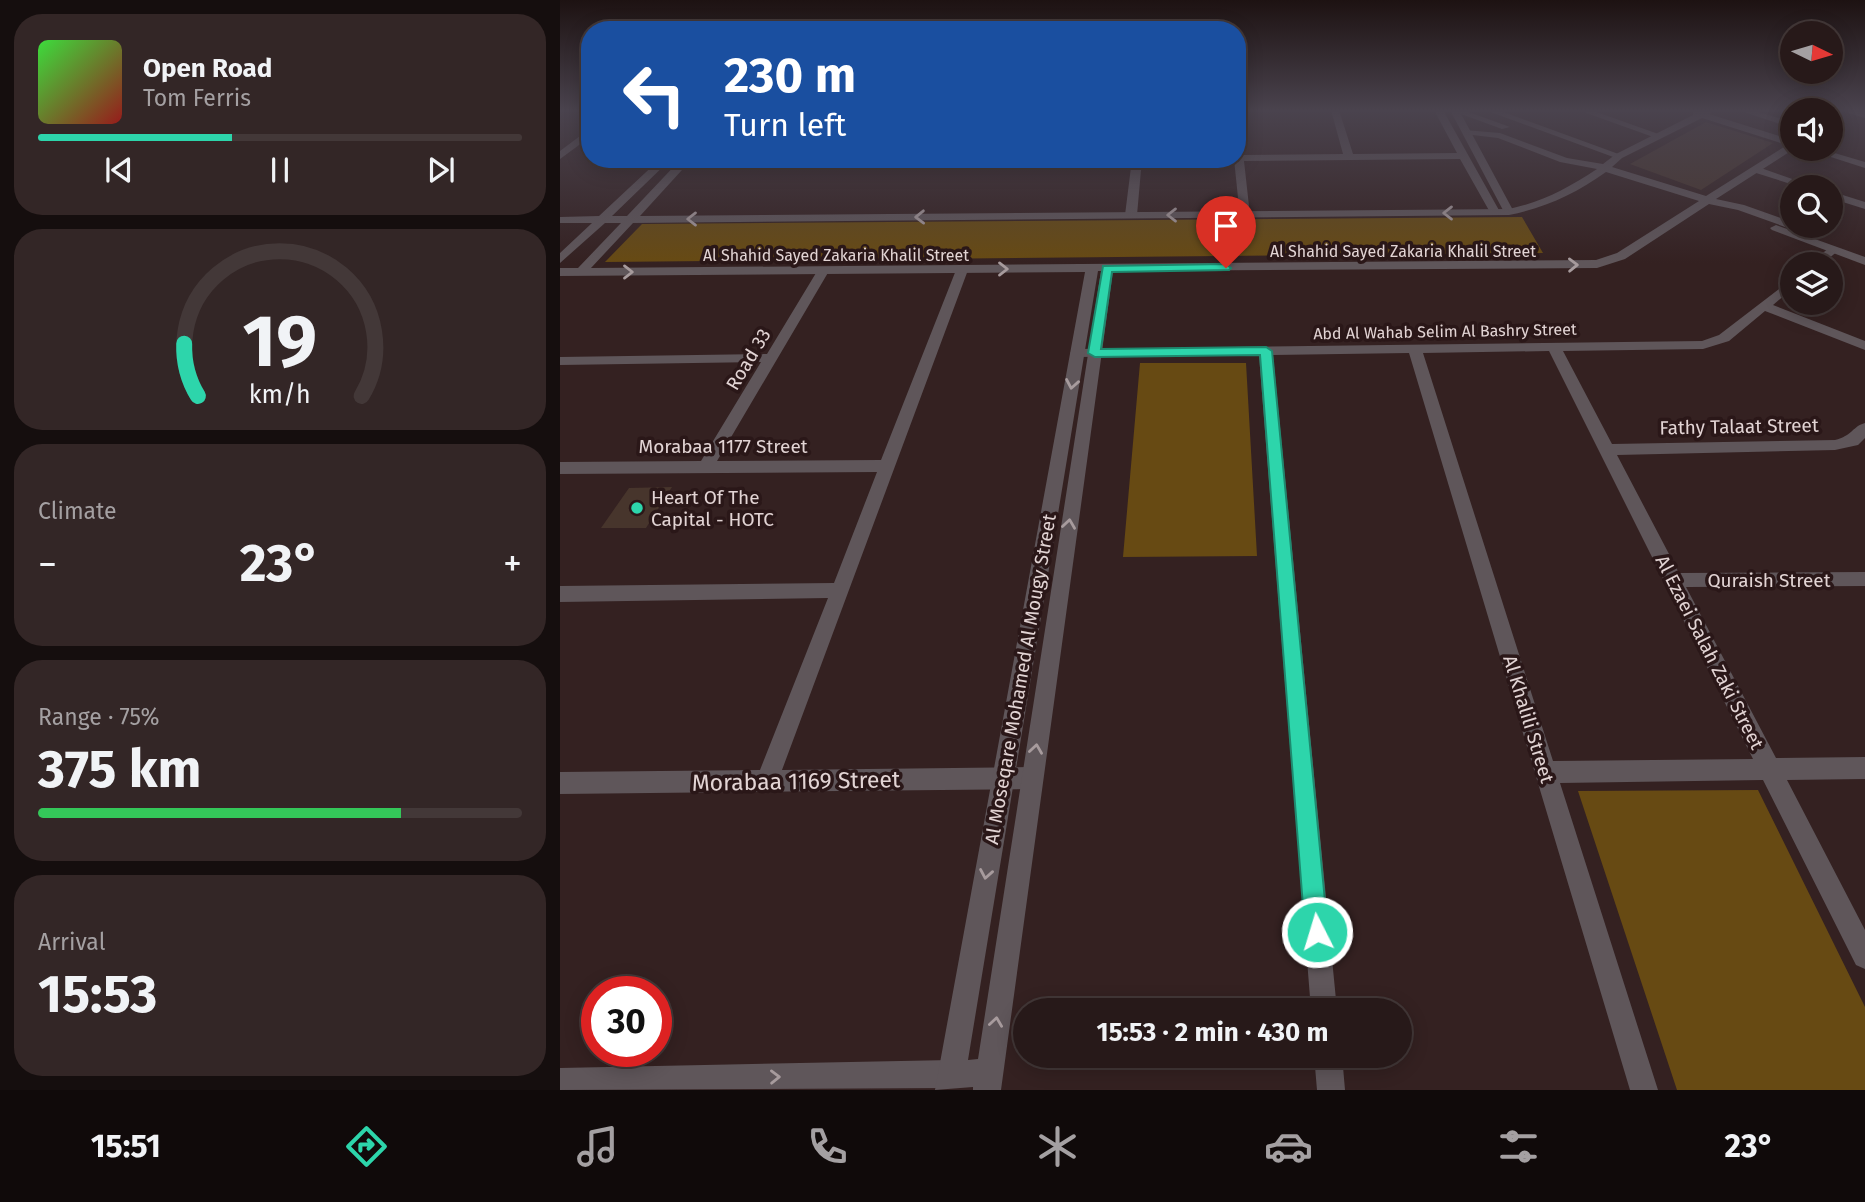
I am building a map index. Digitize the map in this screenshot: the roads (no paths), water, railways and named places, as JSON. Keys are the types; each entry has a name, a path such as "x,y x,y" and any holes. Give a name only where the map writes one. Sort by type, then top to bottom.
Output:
{"street":[{"path":"1467,161 1494,212"},
{"path":"1482,161 1509,212"},
{"path":"1570,161 1600,166 1726,206 1740,207 1780,222"},
{"path":"1591,161 1600,166"},
{"name":"Al Shahid Sayed Zakaria Khalil Street","path":"560,220 1509,212 1552,201 1610,161"},
{"name":"Al Shahid Sayed Zakaria Khalil Street","path":"560,272 1597,264 1621,256 1769,161"},
{"path":"560,259 657,168"},
{"path":"580,272 680,168"},
{"path":"1131,215 1136,168"},
{"path":"1240,168 1244,215"},
{"path":"1757,170 1780,177"},
{"path":"1843,198 1865,206"},
{"path":"1726,206 1737,214 1865,261"},
{"path":"1826,238 1865,252"},
{"name":"Al Moseqare Mohamed Al Mougy Street","path":"950,1082 1003,778 1100,269"},
{"path":"767,781 962,270"},
{"name":"Road 33","path":"706,467 822,271"},
{"name":"Abd Al Wahab Selim Al Bashry Street","path":"1086,353 1710,344 1724,338 1780,293"},
{"path":"1764,306 1865,346"},
{"name":"Al Ezaei Salah Zaki Street","path":"1554,347 1865,956"},
{"name":"Al Khalili Street","path":"1415,349 1644,1090"},
{"path":"1266,351 1323,998"},
{"name":"Al Moseqare Mohamed Al Mougy Street","path":"988,1082 1031,778 1086,353"},
{"path":"560,361 771,358"},
{"name":"Fathy Talaat Street","path":"1607,450 1835,445 1853,441 1865,428"},
{"name":"Morabaa 1177 Street","path":"560,468 887,466"},
{"name":"Quraish Street","path":"1673,580 1865,579"},
{"path":"560,594 840,590"},
{"path":"1546,772 1865,768"},
{"name":"Morabaa 1169 Street","path":"560,783 1031,778"},
{"path":"1329,1068 1331,1090"},
{"path":"560,1082 988,1082"}],"place":[{"name":"Heart Of The Capital - HOTC","path":"637,508"}]}
